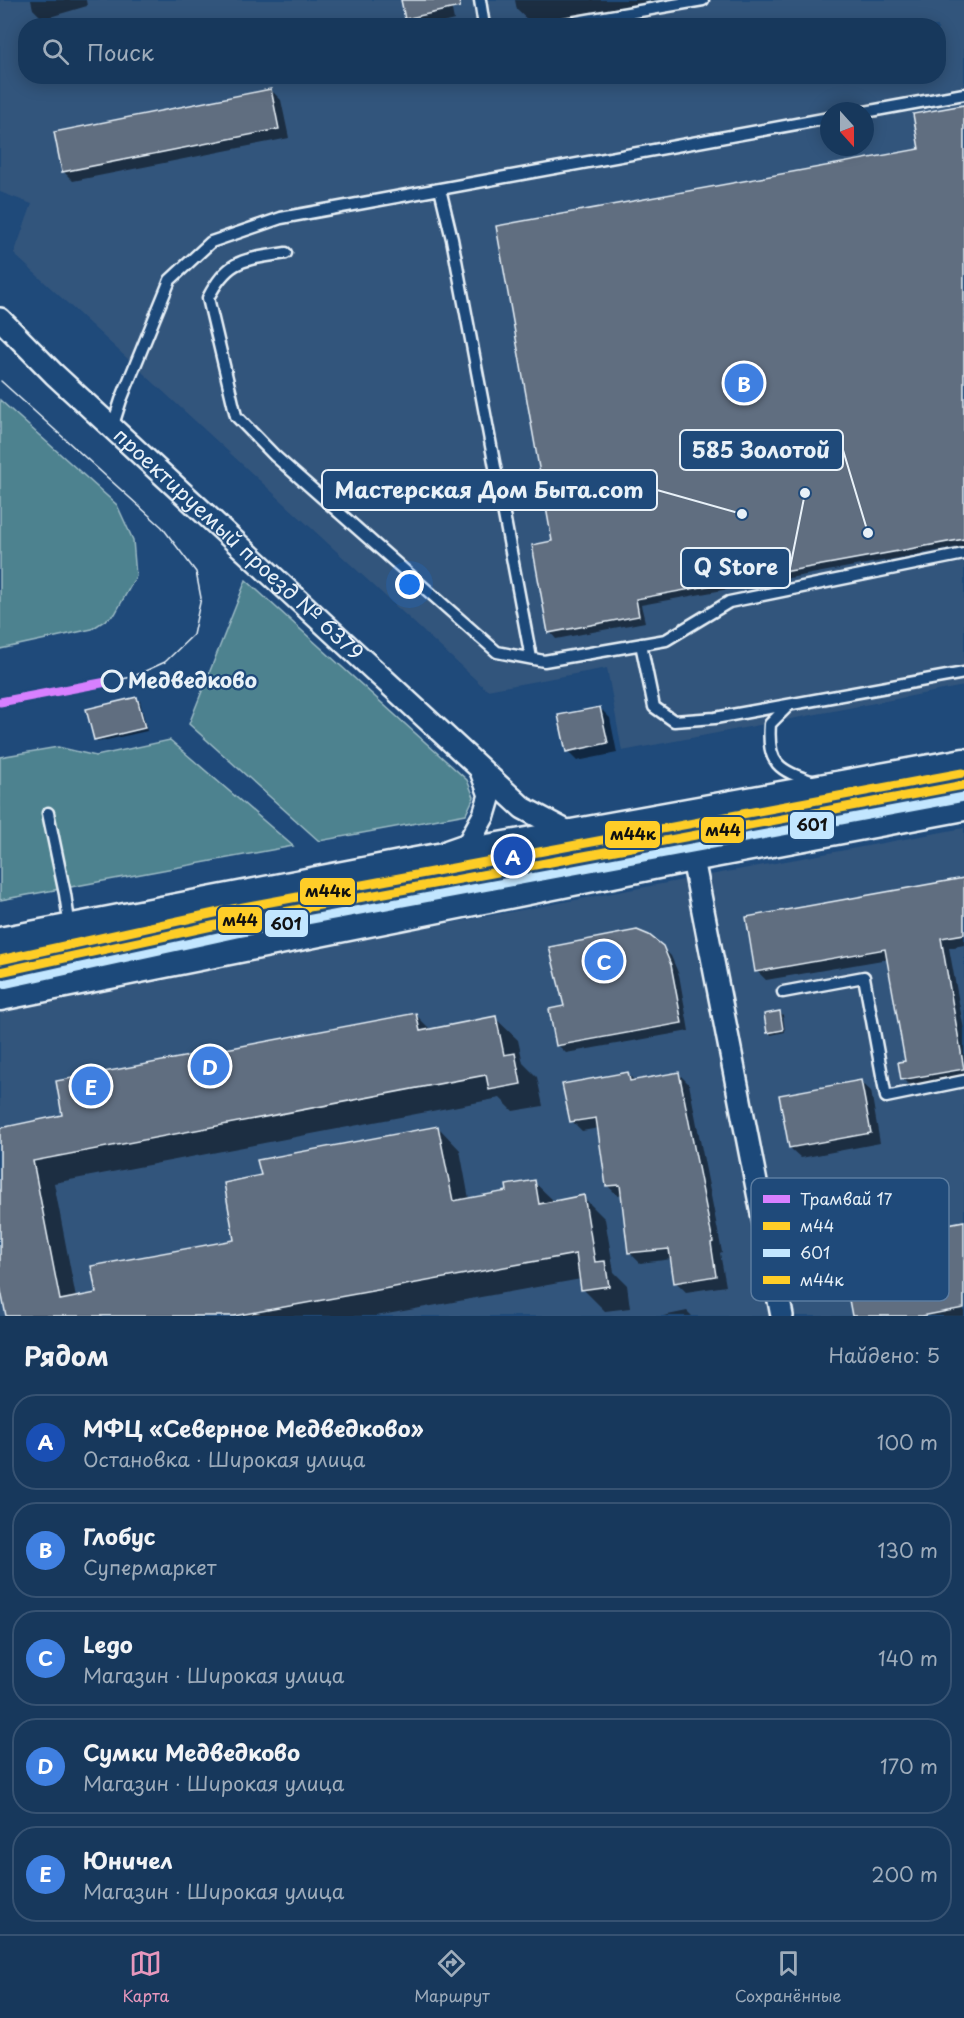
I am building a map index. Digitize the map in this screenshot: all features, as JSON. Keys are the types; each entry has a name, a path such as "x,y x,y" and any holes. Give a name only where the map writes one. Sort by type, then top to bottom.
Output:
{"main road":[{"path":"0,996 688,836 835,785 964,763"},
{"path":"0,942 572,834 688,836 964,806"}],"street":[{"name":"проектируемый проезд № 6379","path":"0,320 54,374 523,808 572,834"},
{"name":"проектируемый проезд № 6379","path":"411,863 468,844 484,815 490,795 479,768"},
{"path":"688,836 755,1178"},
{"path":"779,1301 782,1316"}],"lane":[{"path":"480,0 483,18"},
{"path":"599,18 704,0"},
{"path":"874,110 964,94"},
{"path":"112,428 170,280 212,243 280,218 820,120"},
{"path":"440,189 456,257 531,658"},
{"path":"286,253 239,261 218,279 208,298 236,416 275,456 497,652 544,661 666,640 729,602 964,554"},
{"path":"641,644 654,707 674,721 715,718 788,706 964,673"},
{"path":"788,706 770,724 769,742 774,760 789,774 835,785"},
{"path":"0,972 235,921 964,785"},
{"path":"48,813 70,929"},
{"path":"783,992 864,977 886,1097 964,1081"}],"shaded area":[{"path":"0,0 964,0 964,686 622,751 607,668 487,690 14,254 32,204 0,192"},
{"path":"964,828 964,1316 0,1316 0,1008"}],"green space":[{"path":"0,400 117,505 133,540 136,576 115,614 92,629 0,649"},
{"path":"246,580 467,780 474,797 466,814 319,841 189,724"},
{"path":"170,740 293,846 0,900 0,757 58,747 96,756"}],"building":[{"path":"401,0 459,0 460,7 405,18"},
{"path":"271,89 279,129 62,172 54,132"},
{"path":"964,105 964,539 636,599 639,616 548,633 532,545 552,541 496,226 919,149 913,114"},
{"path":"137,697 145,728 94,740 86,709"},
{"path":"600,707 608,743 566,752 558,715"},
{"path":"964,878 964,934 941,938 964,1069 901,1080 898,1062 905,1061 885,949 755,972 746,917"},
{"path":"637,930 649,935 663,946 671,965 682,1023 556,1046 549,1009 564,1006 549,947"},
{"path":"780,1011 783,1030 767,1033 764,1014"},
{"path":"416,1013 420,1031 496,1016 504,1055 515,1053 521,1084 489,1090 486,1075 33,1161 60,1300 96,1293 91,1266 234,1240 224,1183 261,1175 257,1160 438,1126 453,1201 507,1191 506,1185 535,1180 539,1204 584,1195 595,1262 605,1261 609,1286 581,1290 576,1254 234,1316 6,1316 0,1286 0,1128 62,1115 56,1081"},
{"path":"628,1072 630,1081 679,1072 713,1242 711,1243 716,1276 674,1283 669,1249 628,1253 620,1185 606,1186 596,1118 570,1122 562,1084"},
{"path":"861,1080 871,1133 789,1148 779,1095"},
{"path":"964,1221 964,1308 922,1316 852,1316 849,1301 949,1301 949,1224"}],"tram line":[{"path":"1,381 162,527 196,572 201,598 193,635 165,662 132,677 112,681"},
{"name":"17","path":"0,702 112,681"}],"transit line":[{"name":"м44к","path":"0,960 233,909 962,773"},
{"name":"м44","path":"0,972 235,921 964,785"},
{"name":"601","path":"3,984 237,933 964,797"}],"place":[{"name":"Глобус","path":"744,383"},
{"name":"Q Store","path":"805,493"},
{"name":"Мастерская Дом Быта.com","path":"742,514"},
{"name":"585 Золотой","path":"868,533"},
{"name":"Медведково","path":"112,681"},
{"name":"МФЦ «Северное Медведково»","path":"513,856"},
{"name":"Lego","path":"604,961"},
{"name":"Сумки Медведково","path":"210,1066"},
{"name":"Юничел","path":"91,1086"}]}
